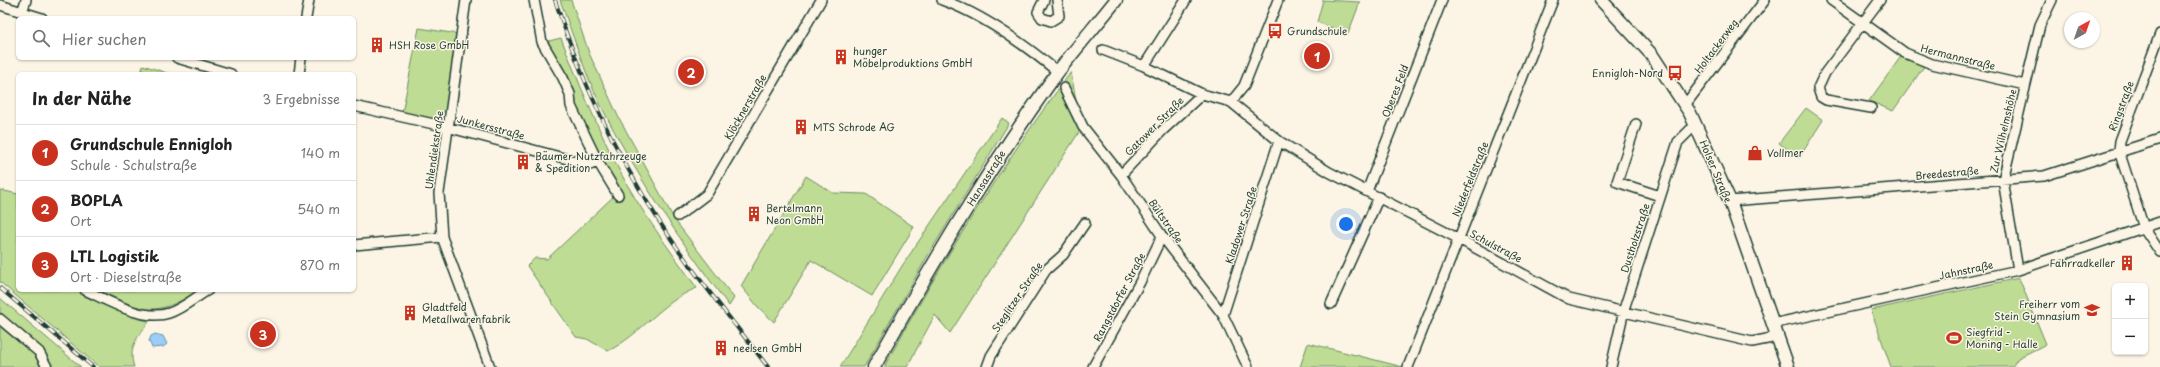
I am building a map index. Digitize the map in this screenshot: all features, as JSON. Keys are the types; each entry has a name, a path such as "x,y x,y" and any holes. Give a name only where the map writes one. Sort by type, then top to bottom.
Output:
{"main road":[{"name":"Hansastraße","path":"874,367 931,265 1004,150 1058,72 1116,0"},
{"name":"Holser Straße","path":"1601,0 1652,55 1697,126 1730,202 1788,367"}],"street":[{"path":"22,12 26,0"},
{"path":"306,16 309,0"},
{"name":"Uhlendiekstraße","path":"466,0 438,193 442,237 490,367"},
{"path":"534,0 542,42 563,78 570,94 571,106 598,162 618,195"},
{"name":"Klöcknerstraße","path":"678,216 707,194 821,0"},
{"path":"942,0 956,5 1026,46 1058,72"},
{"path":"1044,0 1038,12 1042,18 1051,20 1059,16 1057,0"},
{"path":"1144,66 1186,0"},
{"path":"1231,102 1244,86 1278,0"},
{"name":"Oberes Feld","path":"1367,191 1442,0"},
{"name":"Niederfeldstraße","path":"1408,367 1553,0"},
{"name":"Holtackerweg","path":"1685,105 1765,0"},
{"name":"Hermannstraße","path":"1831,0 1890,44 1918,59 2025,85"},
{"path":"1871,108 1826,100 1821,98 1818,88 1825,72 1880,0"},
{"name":"Zur Wilhelmshöhe","path":"2018,270 2003,180 2040,25 2052,0"},
{"path":"0,5 35,16"},
{"name":"Ringstraße","path":"2160,34 2120,141 2120,151 2144,228 2160,252"},
{"name":"Gatower Straße","path":"1103,50 1144,66 1202,94 1212,96"},
{"path":"184,60 224,72"},
{"path":"298,72 301,60"},
{"name":"Bültstraße","path":"1064,88 1083,127 1121,175 1162,236 1223,314 1248,367"},
{"name":"Gatower Straße","path":"1121,175 1163,130 1202,94"},
{"name":"Schulstraße","path":"1212,96 1231,102 1279,141 1329,172 1459,239 1569,299 1752,342 1777,337"},
{"name":"Junkersstraße","path":"356,106 447,127 590,165 598,162"},
{"path":"1636,124 1617,182 1660,196"},
{"name":"Dustholzstraße","path":"1611,367 1623,312 1678,142 1690,130 1697,126"},
{"name":"Breedestraße","path":"1730,202 2044,176 2160,139"},
{"name":"Kladower Straße","path":"1223,314 1279,141"},
{"path":"1332,304 1378,197"},
{"name":"Jahnstraße","path":"1772,324 2018,270 2160,222"},
{"name":"Steglitzer Straße","path":"987,367 992,356 1046,270 1064,255 1085,223"},
{"name":"Rangstdorfer Straße","path":"1094,367 1140,282 1162,236"},
{"path":"356,245 442,237"},
{"path":"88,292 133,312 159,315 169,313 205,292"},
{"path":"0,319 38,352 47,367"}],"green space":[{"path":"560,0 571,0 589,53 618,116 674,219 734,298 729,306 660,208 614,131 589,79"},
{"path":"1323,0 1360,2 1348,34 1317,22"},
{"path":"419,28 458,34 446,110 438,119 402,113"},
{"path":"561,38 617,166 635,198 697,288 673,301 631,336 608,351 587,339 576,337 527,266 535,258 547,259 616,194 545,42"},
{"path":"1902,55 1925,65 1893,111 1869,101"},
{"path":"143,65 164,72 141,72"},
{"path":"1071,72 1081,129 950,333 935,315 907,367 884,367 949,253 972,216 1020,143"},
{"path":"1806,108 1823,120 1799,158 1779,143"},
{"path":"1002,118 1009,123 927,257 864,367 840,367 902,266"},
{"path":"806,176 833,193 866,194 914,227 872,296 811,260 774,322 758,307 741,286"},
{"path":"0,190 16,194 16,292 82,292 131,314 151,319 133,347 132,360 134,367 99,367 0,282"},
{"path":"2019,278 2046,344 2018,358 2012,367 1891,367 1871,310"},
{"path":"100,292 196,292 184,299 159,309 136,307"},
{"path":"0,298 81,367 52,367 42,349 0,312"},
{"path":"0,327 35,355 41,367 0,367"},
{"path":"1308,343 1403,367 1300,367"}],"water":[{"path":"155,334 163,336 167,344 163,347 152,348 149,341 151,336"}],"railway":[{"path":"555,0 587,86 613,141 643,195 685,259 768,367"},
{"path":"0,288 93,367"}],"place":[{"name":"Grundschule","path":"1275,31"},
{"name":"HSH Rose GmbH","path":"377,45"},
{"name":"Grundschule Ennigloh","path":"1317,56"},
{"name":"hunger Möbelproduktions GmbH","path":"841,57"},
{"name":"BOPLA","path":"691,72"},
{"name":"Ennigloh-Nord","path":"1675,73"},
{"name":"MTS Schrode AG","path":"801,127"},
{"name":"Vollmer","path":"1755,153"},
{"name":"Bäumer Nutzfahrzeuge & Spedition","path":"523,162"},
{"name":"Bertelmann Neon GmbH","path":"754,214"},
{"name":"Fahrradkeller","path":"2127,263"},
{"name":"Freiherr vom Stein Gymnasium","path":"2092,310"},
{"name":"Gladtfeld Metallwarenfabrik","path":"410,313"},
{"name":"LTL Logistik","path":"263,334"},
{"name":"Siegfrid - Moning - Halle","path":"1954,338"},
{"name":"neelsen GmbH","path":"721,348"}]}
